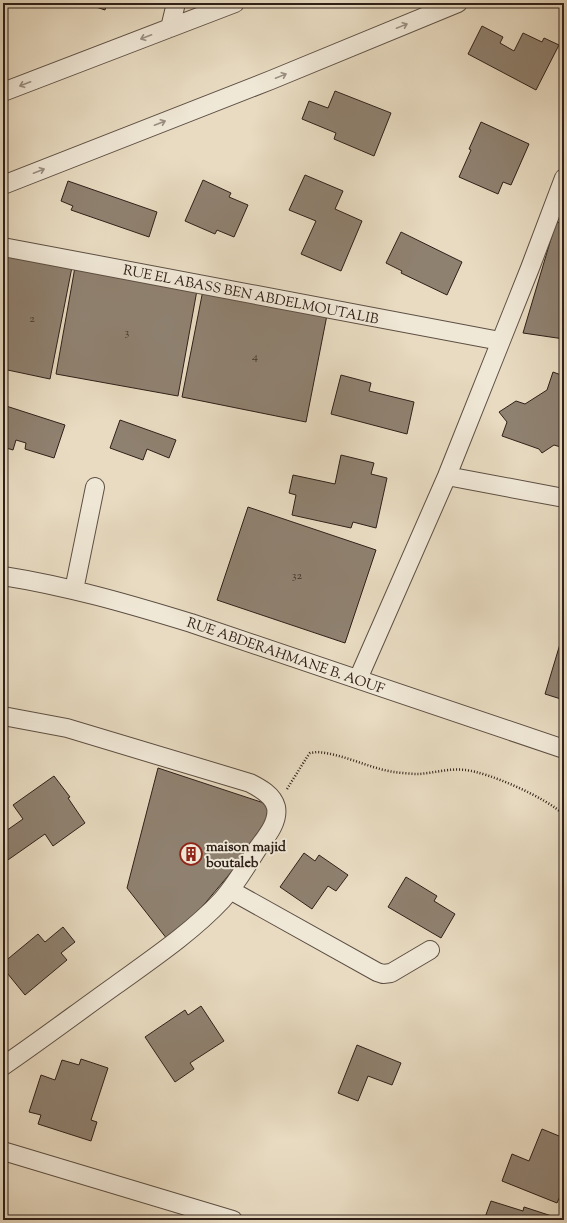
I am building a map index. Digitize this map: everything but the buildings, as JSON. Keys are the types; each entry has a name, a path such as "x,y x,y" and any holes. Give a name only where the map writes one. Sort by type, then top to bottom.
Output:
{"street":[{"path":"170,28 176,3"},
{"path":"3,92 235,3"},
{"path":"3,185 263,83 458,3"},
{"path":"358,680 447,476 530,268 558,210 564,178"},
{"name":"RUE EL ABASS BEN ABDELMOUTALIB","path":"3,248 500,341"},
{"path":"447,476 564,498"},
{"path":"74,590 95,486"},
{"name":"RUE ABDERAHMANE B. AOUF","path":"3,576 74,590 191,623 564,749"},
{"path":"3,716 67,728 250,783 267,794 276,806 272,826 230,890 208,913 149,961 3,1066"},
{"path":"230,890 383,974 391,973 430,950"},
{"path":"3,1151 233,1220"}],"path":[{"path":"276,806 307,757 310,754 317,752 380,769 407,774 451,770 479,772 489,775 541,799 559,810 564,815"}],"place":[{"name":"maison majid boutaleb","path":"191,854"}]}
